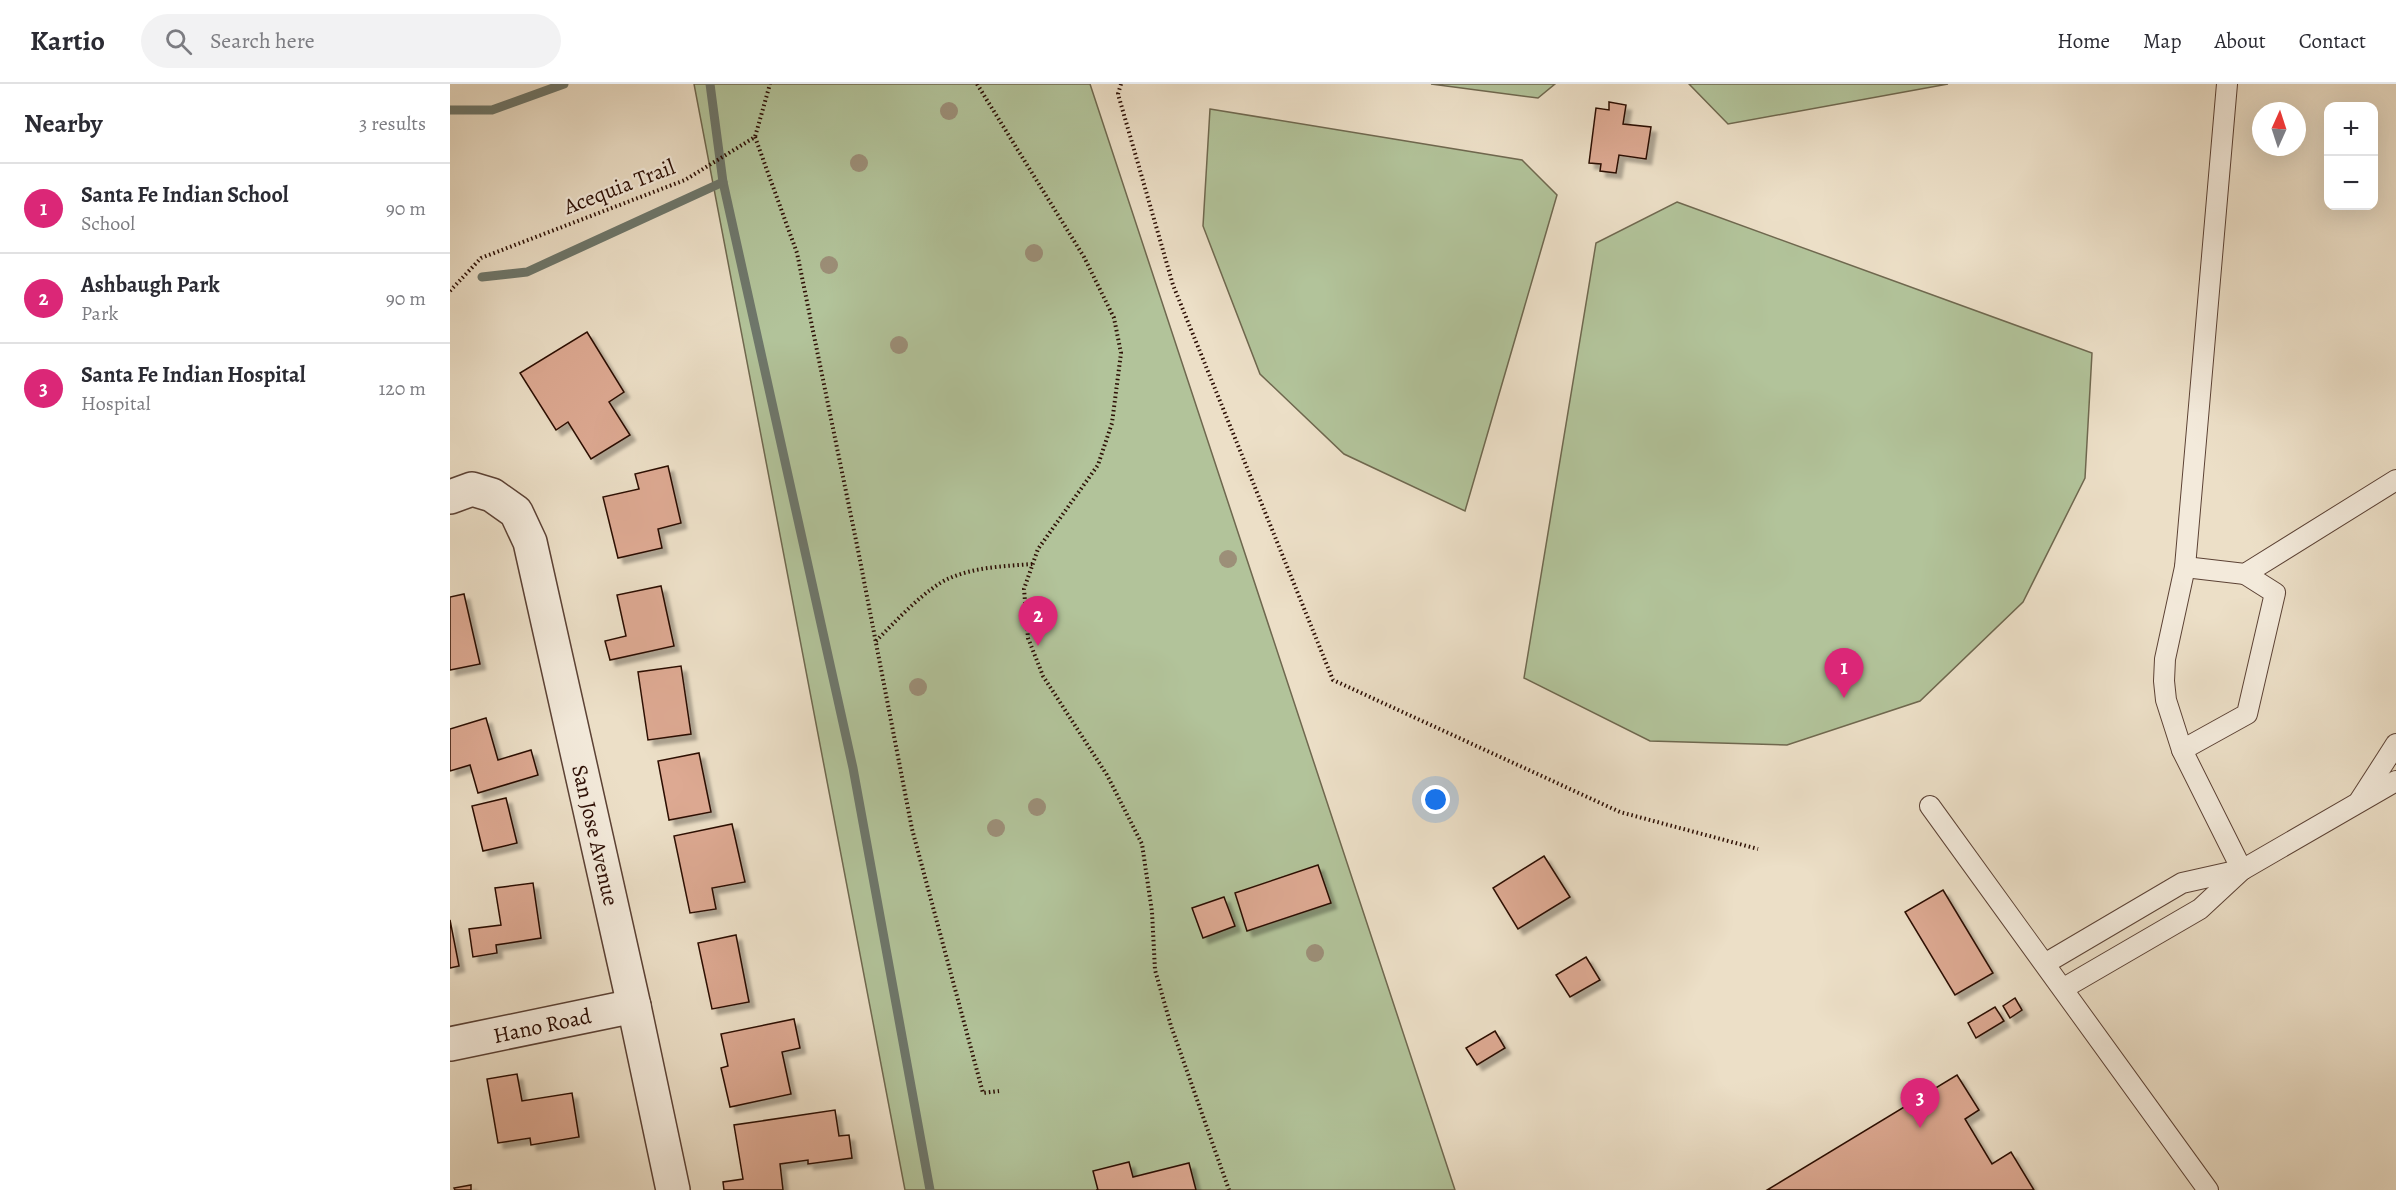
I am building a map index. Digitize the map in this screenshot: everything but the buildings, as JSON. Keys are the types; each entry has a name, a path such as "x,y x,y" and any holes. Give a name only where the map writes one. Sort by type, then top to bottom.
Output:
{"street":[{"name":"San Jose Avenue","path":"450,497 472,489 492,495 516,512 530,542 673,1190"},
{"name":"Hano Road","path":"450,1044 634,1006"}],"lane":[{"path":"2227,84 2185,567 2165,659 2164,681 2166,700 2182,750 2242,870"},
{"path":"2245,574 2396,480"},
{"path":"2182,750 2247,714 2275,593 2245,574 2185,567"},
{"path":"2358,804 2396,744"},
{"path":"2064,988 2200,909 2242,870 2396,781"},
{"path":"1930,806 2046,963 2208,1190"},
{"path":"2046,963 2182,883 2242,870"}],"path":[{"path":"770,84 755,137 797,253 912,830 982,1093 999,1091"},
{"path":"977,84 1084,257 1114,318 1120,353 1112,423 1098,465 1038,549 1024,589 1028,638 1043,676 1107,775 1142,844 1152,912 1155,970 1229,1190"},
{"path":"1121,84 1118,94 1173,285 1333,680 1620,812 1758,849"},
{"name":"Acequia Trail","path":"450,291 481,258 685,180 755,137"},
{"path":"876,642 914,604 950,578 994,567 1033,564"}],"green space":[{"path":"694,84 1090,84 1455,1190 905,1190"},
{"path":"1431,84 1555,84 1538,98"},
{"path":"1689,84 1948,84 1728,124"},
{"path":"1210,109 1522,160 1557,195 1465,511 1344,454 1260,374 1203,226"},
{"path":"1677,202 2092,353 2085,478 2023,602 1920,701 1787,745 1650,741 1524,678 1596,243"}],"waterway":[{"path":"450,110 492,110 564,84"},
{"path":"482,277 527,272 723,182 710,84"},
{"path":"723,182 853,768 930,1190"}],"place":[{"name":"Ashbaugh Park","path":"1038,646"},
{"name":"Santa Fe Indian School","path":"1844,698"},
{"name":"Santa Fe Indian Hospital","path":"1920,1128"}]}
